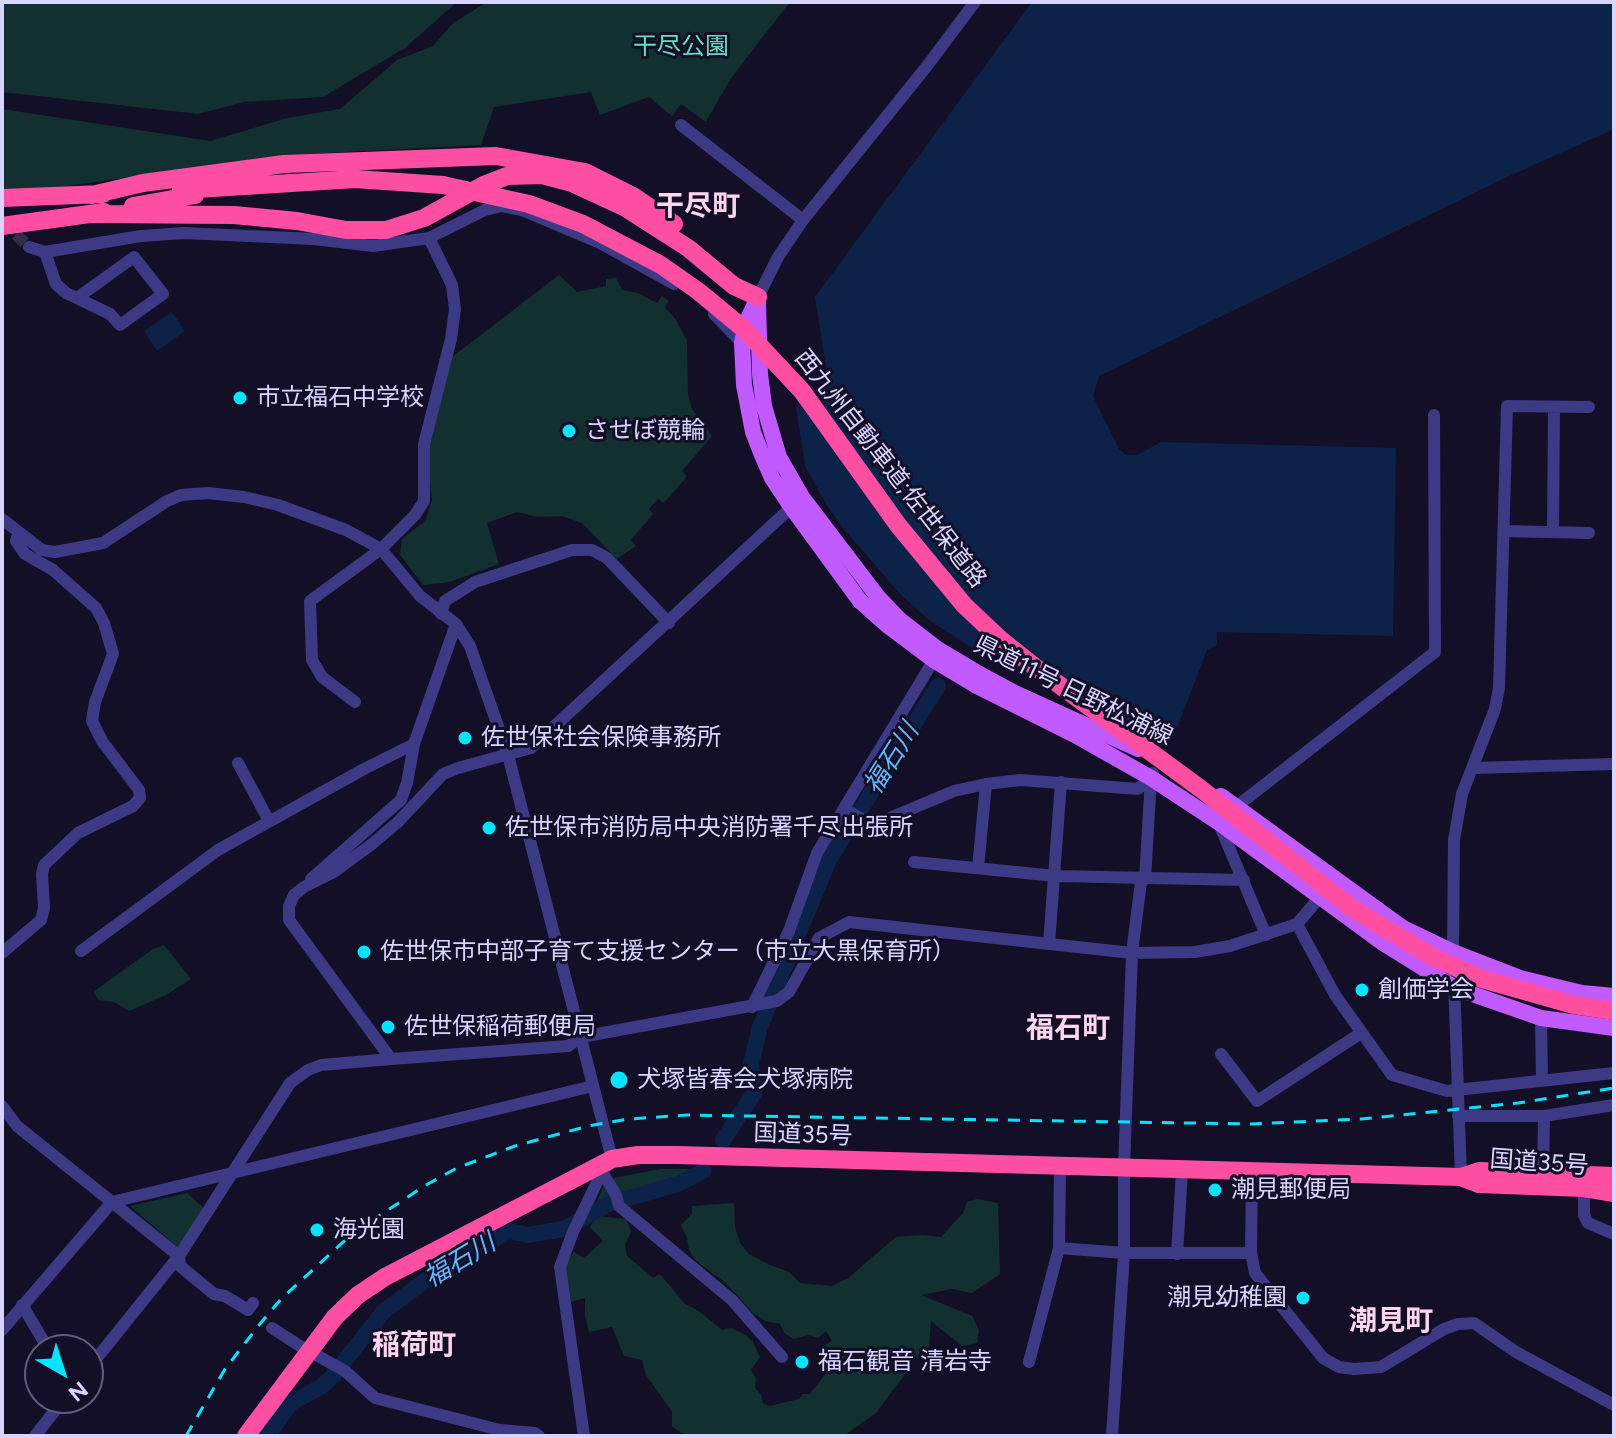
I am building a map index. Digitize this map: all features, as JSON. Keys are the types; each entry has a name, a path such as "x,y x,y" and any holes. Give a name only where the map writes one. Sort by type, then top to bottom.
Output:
{"highway":[{"path":"92,204 143,183 284,164 496,156 585,172 633,196 740,276 758,297"},
{"path":"92,204 297,221 346,230 386,230 424,218 507,176 542,175 572,183 624,207 688,248 734,286 758,297"},
{"name":"西九州自動車道;佐世保道路","path":"2,226 92,204 245,186 386,179 443,185 499,196 555,213 622,243 698,291 744,329 802,391 929,566 982,622 1035,667 1201,789 1353,909 1433,957 1482,979 1574,1005 1614,1011"},
{"name":"西九州自動車道;佐世保道路","path":"2,198 92,204"},
{"name":"国道35号","path":"246,1436 314,1353 335,1317 358,1295 385,1277 607,1166 638,1155 1182,1171 1461,1177 1479,1171 1614,1176"},
{"name":"国道35号","path":"1461,1177 1479,1184 1584,1188 1614,1193"}],"main road":[{"name":"県道11号 日野松浦線","path":"758,297 746,323 742,343 744,385 753,432 772,478 797,502 878,597 937,656 975,685 1075,735 1151,778 1218,822 1383,943 1455,988 1541,1018 1614,1028"},
{"name":"県道11号 日野松浦線","path":"758,297 764,406 797,502"},
{"name":"県道11号 日野松浦線","path":"937,656 1159,759 1237,806 1403,928 1453,952 1520,978 1582,993 1614,996"}],"street":[{"path":"758,297 778,257 803,220 975,2"},
{"path":"681,125 803,220"},
{"path":"29,247 45,252 141,236 184,233 314,239 373,246 429,238 485,210 502,206 522,210 600,243 660,275 698,300 742,343"},
{"path":"355,702 322,677 312,660 310,601 381,549 415,515 424,501 424,444 451,339 455,309 452,285 429,238"},
{"path":"45,252 56,284 77,298 110,314 120,325 163,294 134,257 77,298"},
{"path":"1461,1177 1453,952 1454,840 1462,794 1495,709 1499,688 1507,406 1589,407"},
{"path":"1553,532 1554,407"},
{"path":"1237,806 1435,652 1434,415"},
{"path":"2,519 42,550 55,552 103,543 181,495 208,493 244,497 278,505 346,530 381,549 420,596 456,624 470,646 508,755 581,1037 607,1166 618,1201 732,1300 782,1357"},
{"path":"304,887 334,872 372,844 398,822 443,774 531,748 797,502"},
{"path":"1504,531 1589,533"},
{"path":"2,953 41,920 44,865 78,833 133,806 140,798 139,790 102,741 92,721 95,702 113,654 104,623 96,608 53,570 25,554 16,541 19,533"},
{"path":"441,614 445,601 475,582 572,550 592,550 607,558 669,623"},
{"path":"391,1059 289,920 289,906 294,895 401,800 414,744 456,624"},
{"path":"752,1007 789,931 817,853 846,811 937,656"},
{"path":"81,951 218,850 414,744"},
{"path":"1112,1436 1124,1253 1132,953 1141,882 1145,879 1151,778 1159,759"},
{"path":"238,763 269,821"},
{"path":"1473,768 1614,764"},
{"path":"846,811 873,825 954,791 986,784 1020,780 1138,789 1151,778"},
{"path":"1049,944 1061,782"},
{"path":"978,868 986,784"},
{"path":"1218,822 1266,935"},
{"path":"914,862 1056,876 1244,880"},
{"path":"104,1349 179,1256 283,1094 299,1076 321,1065 568,1046 581,1037 777,1001 789,992 819,938 849,922 1132,953 1195,952 1266,935 1297,924 1334,879"},
{"path":"1297,924 1335,995 1392,1075 1447,1091 1614,1073"},
{"path":"1541,1018 1542,1080"},
{"path":"1221,1054 1257,1101 1361,1033"},
{"path":"2,1330 112,1202 593,1086"},
{"path":"1458,1116 1544,1116 1614,1105"},
{"path":"2,1106 17,1126 179,1256 180,1266 214,1294 225,1296 248,1310 253,1303"},
{"path":"1543,1173 1544,1116"},
{"path":"584,1436 560,1267 584,1208 607,1166"},
{"path":"1029,1362 1059,1248 1060,1167"},
{"path":"1177,1254 1182,1171"},
{"path":"1252,1172 1251,1253 1255,1273 1323,1358 1339,1367 1381,1367 1444,1329 1474,1323 1516,1352 1614,1405"},
{"path":"1584,1188 1584,1215 1588,1223 1614,1234"},
{"path":"1059,1248 1124,1253 1251,1253"},
{"path":"22,1305 39,1334"},
{"path":"272,1328 345,1371 375,1398 500,1430 539,1436"},
{"path":"35,1436 52,1414"}],"green space":[{"path":"2,2 457,2 405,48 323,97 244,102 198,114 2,92"},
{"name":"干尽公園","path":"487,2 790,2 731,78 706,122 681,104 672,116 649,97 600,115 591,92 494,107 481,145 286,155 52,188 2,189 2,109 210,141 287,118 340,109 397,60 433,46 453,23"},
{"name":"させぼ競輪","path":"559,275 577,292 606,286 606,279 616,278 622,290 638,293 657,303 662,296 669,301 665,308 687,340 688,394 692,409 712,436 682,471 687,476 673,493 663,503 658,499 649,509 653,514 631,540 636,546 617,559 582,523 562,516 537,517 517,512 487,523 499,564 450,582 423,585 400,555 402,539 425,521 432,500 427,459 429,441 452,357"},
{"path":"164,945 191,979 166,995 129,1011 114,1002 99,1000 93,992 153,949"},
{"path":"660,1169 700,1169 699,1173 595,1205 604,1185 614,1178"},
{"path":"187,1193 206,1210 181,1250 130,1206"},
{"path":"977,1199 998,1203 1000,1274 972,1293 952,1289 921,1295 972,1316 979,1330 977,1343 962,1346 931,1321 929,1349 915,1360 907,1360 908,1370 876,1413 845,1435 687,1436 672,1427 672,1412 646,1375 642,1360 624,1356 612,1327 589,1332 585,1298 571,1302 563,1267 574,1252 584,1258 603,1241 590,1227 596,1216 626,1219 631,1232 625,1245 627,1256 653,1278 660,1274 684,1303 722,1330 731,1328 753,1342 760,1357 751,1370 756,1378 755,1387 763,1403 770,1406 810,1394 827,1372 822,1347 832,1341 826,1331 818,1338 808,1335 794,1339 784,1333 780,1324 765,1321 753,1313 726,1283 696,1261 681,1225 692,1214 692,1206 734,1203 735,1227 740,1243 749,1254 789,1272 800,1283 832,1286 848,1278 896,1237 941,1237 963,1213 967,1202"}],"water":[{"path":"1032,2 1614,2 1614,129 1505,178 1099,376 1093,396 1119,449 1126,455 1137,455 1161,442 1396,448 1393,636 1217,632 1217,645 1207,650 1172,741 983,655 929,620 902,596 843,528 805,466 796,406 831,401 815,297"},
{"path":"172,312 185,331 157,351 144,331"}],"waterway":[{"name":"福石川","path":"723,1140 754,1093 751,1063 760,1027 829,860 938,686"},
{"name":"福石川","path":"267,1436 291,1403 321,1387 332,1377 384,1311 437,1272 509,1231 528,1235 564,1229 608,1204 678,1184 703,1171"}],"tunnel":[{"path":"3,222 29,247"}],"railway":[{"path":"186,1436 225,1369 259,1325 281,1299 353,1233 457,1168 515,1146 588,1126 629,1119 687,1115 1252,1124 1361,1119 1518,1103 1614,1088"}],"place":[{"name":"市立福石中学校","path":"240,398"},
{"name":"させぼ競輪","path":"569,431"},
{"name":"佐世保社会保険事務所","path":"465,738"},
{"name":"佐世保市消防局中央消防署千尽出張所","path":"489,828"},
{"name":"佐世保市中部子育て支援センター（市立大黒保育所）","path":"364,952"},
{"name":"創価学会","path":"1362,990"},
{"name":"佐世保稲荷郵便局","path":"388,1027"},
{"name":"犬塚皆春会犬塚病院","path":"619,1080"},
{"name":"潮見郵便局","path":"1215,1190"},
{"name":"海光園","path":"317,1230"},
{"name":"潮見幼稚園","path":"1303,1298"},
{"name":"福石観音 清岩寺","path":"802,1362"}],"district":[{"name":"干尽町","path":"698,207"},
{"name":"福石町","path":"1068,1029"},
{"name":"潮見町","path":"1391,1322"},
{"name":"稲荷町","path":"414,1346"}]}
